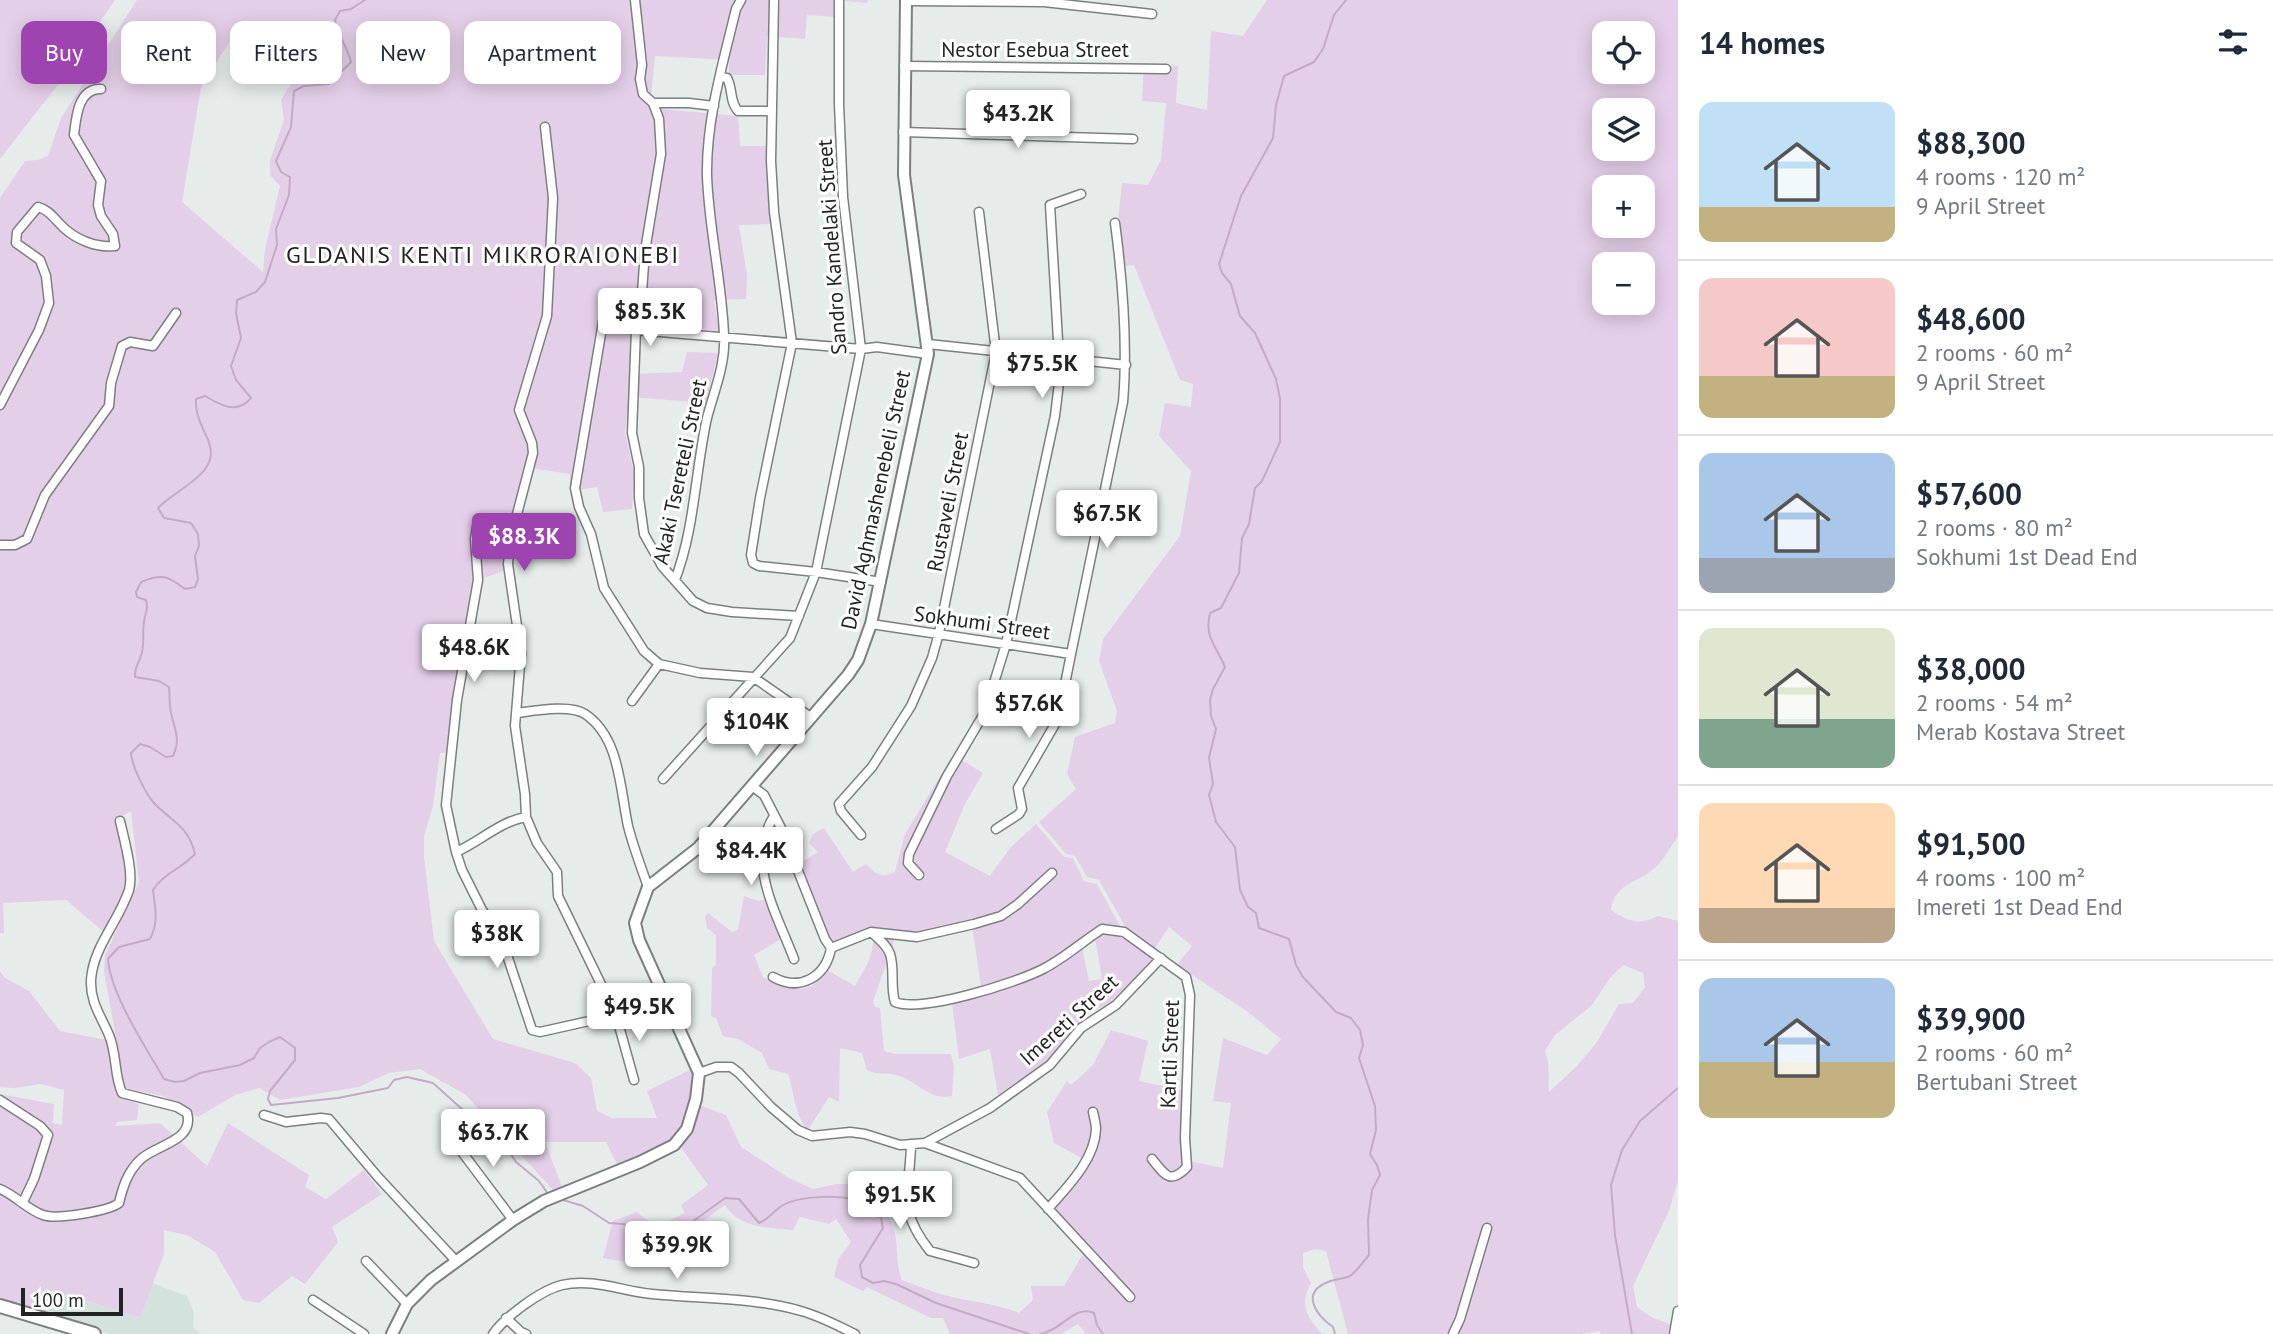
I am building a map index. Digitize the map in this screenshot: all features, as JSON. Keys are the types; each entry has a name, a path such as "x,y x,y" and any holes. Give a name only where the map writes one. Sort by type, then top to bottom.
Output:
{"main road":[{"path":"0,1306 94,1334"}],"street":[{"path":"635,0 642,65 639,79 643,94 653,103 659,119 661,154 645,251 641,306 636,330 632,433 639,467 645,534 662,566 693,601 707,608 732,612 799,616"},
{"name":"Akaki Tsereteli Street","path":"675,580 685,554 707,419 721,368 725,337 709,212 707,173 714,106 736,9 741,0"},
{"path":"774,0 774,212 792,343 751,555 753,563 759,566 881,582"},
{"name":"Sandro Kandelaki Street","path":"663,779 719,720 753,677 790,638 816,572 861,349 844,197 839,104 839,0"},
{"path":"905,0 1044,2 1152,14"},
{"name":"David Aghmashenebeli Street","path":"648,887 698,848 848,676 858,660 871,624 928,349 904,175 905,0"},
{"name":"Nestor Esebua Street","path":"904,66 1166,69"},
{"path":"721,77 729,81 732,100 738,111 772,111"},
{"path":"0,405 39,330 48,303 46,276 40,260 16,243 17,232 38,207 45,209 76,237 92,244 115,246 113,234 101,216 101,181 74,135 79,106 86,93 101,89"},
{"path":"653,103 714,106"},
{"path":"545,127 553,198 547,316 519,410 532,443 533,453 510,541 508,564 521,653 515,726 526,817 537,843 556,872 558,896 616,1015 634,1080"},
{"path":"903,132 1133,139"},
{"path":"919,875 908,863 909,854 947,776 985,712 1006,645 1055,416 1061,358 1050,205 1082,194"},
{"name":"Rustaveli Street","path":"861,835 841,811 839,804 872,766 897,730 932,659 996,352 979,212"},
{"name":"Sokhumi Street","path":"871,624 1071,654 1123,402 1126,365 1124,289 1115,223"},
{"path":"606,303 575,488 579,507 591,534 604,588 644,652 660,664 700,673 753,677 812,718"},
{"path":"0,545 15,545 27,539 45,495 109,406 111,383 122,346 130,342 153,346 176,313"},
{"path":"636,330 861,349 877,347 996,352 1126,365"},
{"path":"478,520 475,539 478,580 457,700 446,805 462,870 482,909 501,937 531,1030 540,1032 616,1015 673,1013"},
{"path":"996,829 1019,814 1022,808 1018,788 1058,719 1071,654"},
{"path":"632,701 660,664"},
{"path":"392,1334 407,1304 431,1280 456,1261 544,1201 640,1162 674,1145 687,1129 692,1115 699,1073 639,940 635,923 648,887 629,828 611,747 601,729 583,712 553,709 516,713"},
{"path":"752,786 764,795 781,828 831,948 830,957 819,973 809,981 784,983 774,977"},
{"path":"774,816 768,825 761,851 763,878 794,959"},
{"path":"456,852 514,819 526,817"},
{"path":"0,1189 44,1216 68,1215 117,1205 127,1175 142,1158 186,1131 190,1121 187,1113 177,1107 122,1093 110,1037 94,1004 91,981 95,959 129,888 130,875 120,821"},
{"path":"831,948 871,932 917,937 974,925 1000,915 1018,904 1052,873"},
{"name":"Kartli Street","path":"871,932 886,946 891,956 892,992 895,1002 903,1005 950,998 1016,982 1046,967 1102,929 1124,932 1186,977 1190,995 1185,1138 1187,1167 1179,1176 1171,1178 1164,1175 1152,1159"},
{"name":"Imereti Street","path":"699,1073 716,1067 731,1067 780,1115 798,1130 812,1136 850,1132 900,1145 925,1143 990,1108 1050,1065 1080,1028 1116,1005 1161,958"},
{"path":"0,1100 40,1126 48,1135 34,1179 23,1202"},
{"path":"1048,1209 1075,1178 1086,1160 1096,1129 1093,1112"},
{"path":"264,1115 286,1122 329,1119 378,1177 456,1261"},
{"path":"450,1136 513,1220"},
{"path":"925,1143 1020,1178 1130,1297"},
{"path":"911,1144 906,1200 910,1219 930,1251 974,1263"},
{"path":"1453,1334 1487,1228"},
{"path":"366,1261 407,1304"},
{"path":"494,1334 506,1318 559,1285 576,1283 597,1284 649,1294 775,1305 810,1314 855,1334"},
{"path":"313,1300 364,1334"},
{"path":"1674,1334 1678,1311"},
{"path":"506,1318 526,1334"}],"shaded area":[{"path":"0,0 115,0 101,21 21,21 21,84 58,84 0,159"},
{"path":"137,0 834,0 835,17 807,15 805,39 767,36 765,75 729,75 729,60 655,56 650,108 738,116 740,146 767,146 771,224 739,225 747,275 746,299 714,300 719,331 632,321 630,374 682,372 687,352 718,353 706,403 630,397 625,432 634,473 632,509 603,512 597,487 570,491 570,474 524,467 505,542 504,571 475,581 456,678 446,753 440,753 433,806 424,836 434,941 493,1039 575,1063 591,1078 597,1111 612,1118 657,1118 647,1091 694,1068 694,1087 684,1120 671,1139 662,1145 617,1164 606,1142 545,1142 562,1187 554,1191 466,1095 420,1069 389,1073 359,1087 280,1100 259,1088 235,1095 198,1117 163,1096 125,1088 104,971 105,955 139,882 131,811 118,819 127,871 121,902 105,933 66,900 3,903 4,933 0,933 0,198 25,161 48,156 61,118 83,84 107,84 107,47 121,25 121,84 203,84 182,202 263,272 265,249 280,186 270,175 270,160 284,120 281,100 291,84 342,84 342,21 230,21 230,41 216,63 216,21 123,21"},
{"path":"834,0 868,0 867,3"},
{"path":"1267,0 1678,0 1678,836 1658,865 1618,893 1611,910 1633,921 1645,921 1658,916 1678,921 1678,1180 1669,1211 1633,1286 1637,1307 1653,1318 1670,1324 1668,1334 1601,1334 1600,1331 1581,1334 1348,1334 1326,1251 1315,1249 1303,1253 1303,1267 1311,1283 1305,1304 1308,1316 1322,1334 1086,1334 1078,1324 1061,1334 950,1334 943,1318 931,1318 867,1287 863,1291 834,1277 838,1260 851,1242 836,1219 829,1224 800,1217 793,1230 764,1227 738,1219 725,1205 694,1228 687,1244 668,1254 666,1264 658,1263 658,1257 628,1253 625,1262 603,1258 613,1221 637,1212 655,1223 666,1222 685,1213 681,1205 708,1185 680,1146 699,1105 726,1115 741,1147 789,1178 813,1189 837,1184 862,1184 881,1205 892,1223 902,1280 944,1295 1019,1313 1033,1300 1031,1286 1064,1286 1083,1254 1126,1300 1132,1293 1054,1208 1089,1162 1054,1143 1047,1112 1067,1081 1071,1085 1093,1065 1111,1030 1148,1041 1139,1081 1182,1090 1183,1160 1223,1168 1231,1103 1213,1101 1223,1038 1267,1055 1281,1039 1248,1012 1177,965 1192,946 1169,927 1155,948 1126,928 1099,880 1087,877 1075,856 1066,854 1039,822 1076,789 1067,774 1075,737 1115,723 1117,711 1099,661 1103,639 1180,536 1191,471 1159,436 1165,403 1191,407 1193,384 1180,380 1134,265 1124,266 1118,221 1122,183 1148,185 1161,160 1166,103 1142,101 1144,64 1178,66 1176,103 1207,110 1211,31 1243,36","holes":["1623,965 1643,973 1645,987 1633,1003 1619,1004 1597,1042 1578,1065 1549,1092 1545,1051 1555,1035 1592,1005 1610,978"]},
{"path":"953,755 983,773 965,804 945,852 990,876 1010,848 1036,824 1064,857 1073,858 1084,881 1097,884 1122,929 1100,926 1080,938 1089,981 1102,979 1095,937 1120,937 1155,959 1110,1002 1084,1017 1046,1061 998,1095 990,1049 959,1059 951,995 981,986 969,922 920,932 895,931 893,945 873,1001 875,1007 880,1008 884,1051 895,1054 951,1054 954,1067 952,1096 943,1097 929,1093 903,1077 867,1070 862,1053 840,1048 839,1102 829,1097 808,1130 798,1111 788,1074 769,1069 762,1053 738,1039 723,1036 716,1018 711,1016 716,935 707,928 705,917 708,913 732,932 738,930 744,896 759,901 767,899 783,938 754,955 763,977 777,985 801,989 812,986 827,970 855,986 872,951 871,927 834,942 827,937 799,864 818,852 809,843 813,834 824,828 853,872 866,864 879,874 895,872 905,834"},
{"path":"0,971 5,978 29,991 60,1031 107,1040 115,1093 139,1105 137,1120 117,1122 116,1126 160,1123 207,1166 228,1123 309,1175 305,1187 326,1199 364,1170 382,1194 332,1227 338,1242 305,1284 292,1276 259,1303 243,1300 215,1252 187,1235 164,1230 164,1254 140,1318 46,1288 39,1310 0,1299 0,1094 54,1104 53,1123 62,1125 64,1090 41,1084 0,1087"},
{"path":"152,1283 187,1296 194,1313 193,1327 202,1334 110,1334 39,1312 46,1288 139,1318"}],"waterway":[{"path":"365,0 351,9 340,11 335,20 351,62 329,84 304,86 294,91 291,127 276,161 281,172 290,177 289,195 276,229 277,245 265,282 256,292 237,300 236,313 241,338 231,366 236,380 251,398 234,407 222,405 205,396 196,399 198,415 211,452 209,462 196,478 158,508 164,518 191,523 198,534 199,546 195,556 198,579 195,587 185,589 169,579 154,577 141,582 136,592 137,597 146,600 147,606 142,652 135,677 159,681 169,687 170,710 177,741 173,756 166,757 140,744 131,753 136,772 147,793 154,803 184,830 195,854 153,890 155,921 150,939 119,947 108,959 110,973 122,1004 164,1079 184,1081 200,1073 240,1065 254,1058 260,1048 280,1037 295,1048 295,1060 270,1091 268,1099 271,1105 338,1098 388,1088 394,1080 407,1077 433,1083 463,1110 475,1114 516,1162 539,1181 548,1194"},
{"path":"1335,1334 1333,1327 1317,1310 1313,1298 1319,1287 1350,1276 1369,1255 1368,1219 1372,1190 1380,1175 1370,1154 1376,1130 1375,1106 1359,1058 1363,1045 1360,1030 1351,1018 1336,1012 1303,977 1296,965 1289,939 1259,928 1256,913 1248,907 1240,890 1235,847 1216,822 1209,795 1213,784 1209,758 1216,729 1211,716 1210,700 1225,667 1212,641 1209,622 1210,613 1221,608 1239,573 1242,538 1249,524 1255,488 1262,481 1280,442 1280,399 1276,379 1255,333 1240,316 1231,284 1219,264 1241,196 1273,138 1276,105 1284,76 1314,62 1323,49 1334,15 1346,0"},
{"path":"1632,1334 1615,1235 1611,1185 1622,1150 1640,1121 1678,1088"},
{"path":"563,1200 583,1206 609,1223 651,1232 692,1222 725,1198 739,1199 759,1223 780,1207 798,1200 822,1197 857,1200 881,1218 883,1228 860,1265 862,1277 873,1283 884,1281 896,1284 936,1303 1029,1334"},
{"path":"1040,1334 1048,1332 1080,1312 1087,1311 1094,1313 1103,1334"}],"district":[{"name":"GLDANIS KENTI MIKRORAIONEBI","path":"483,255"}]}
